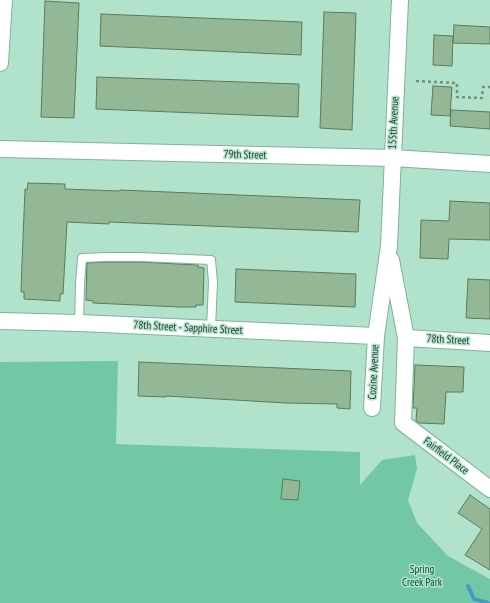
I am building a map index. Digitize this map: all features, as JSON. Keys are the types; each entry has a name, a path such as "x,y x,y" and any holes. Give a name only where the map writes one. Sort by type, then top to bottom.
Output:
{"street":[{"path":"0,63 4,0"},
{"name":"155th Avenue","path":"376,336 389,246 400,0"},
{"name":"79th Street","path":"0,149 393,158 490,164"},
{"name":"155th Avenue","path":"389,246 406,338 403,423"},
{"name":"78th Street - Sapphire Street","path":"0,321 376,336"},
{"name":"Cozine Avenue","path":"372,408 376,336"},
{"name":"78th Street","path":"406,338 490,343"},
{"name":"Fairfield Place","path":"403,423 490,489"}],"lane":[{"path":"79,323 82,258 140,257 211,260 213,282 211,329"}],"path":[{"path":"416,81 457,83 457,97 482,98 483,87 490,88"}],"green space":[{"name":"Spring Creek Park","path":"118,361 116,444 360,452 360,485 382,460 415,455 417,469 408,500 417,523 448,556 490,579 490,603 0,603 0,362"}],"building":[{"path":"45,1 79,3 74,118 41,117"},
{"path":"324,12 356,13 352,130 320,128"},
{"path":"101,14 302,22 301,55 100,46"},
{"path":"454,25 490,27 490,44 453,43"},
{"path":"434,35 453,36 452,66 433,65"},
{"path":"97,77 299,84 298,117 96,109"},
{"path":"433,86 452,87 450,116 431,115"},
{"path":"451,110 490,112 490,129 450,126"},
{"path":"28,183 65,184 65,189 360,200 358,232 109,222 109,224 67,222 63,294 60,294 60,301 24,299 24,292 21,292 22,263 25,189 27,190"},
{"path":"450,201 490,203 490,240 449,239 448,259 420,258 421,220 449,221"},
{"path":"106,262 198,265 198,267 204,268 203,305 196,305 196,307 180,307 93,303 93,301 86,300 87,263"},
{"path":"236,269 356,274 355,307 235,302"},
{"path":"468,279 490,280 490,319 466,318"},
{"path":"139,362 351,371 350,409 337,408 337,404 138,396"},
{"path":"415,365 464,367 463,392 446,392 444,424 419,423 416,421 417,408 413,408"},
{"path":"283,479 300,481 298,500 281,499"},
{"path":"470,495 490,509 490,570 465,555 482,529 458,513"}],"waterway":[{"path":"468,586 474,599 488,603"}]}
